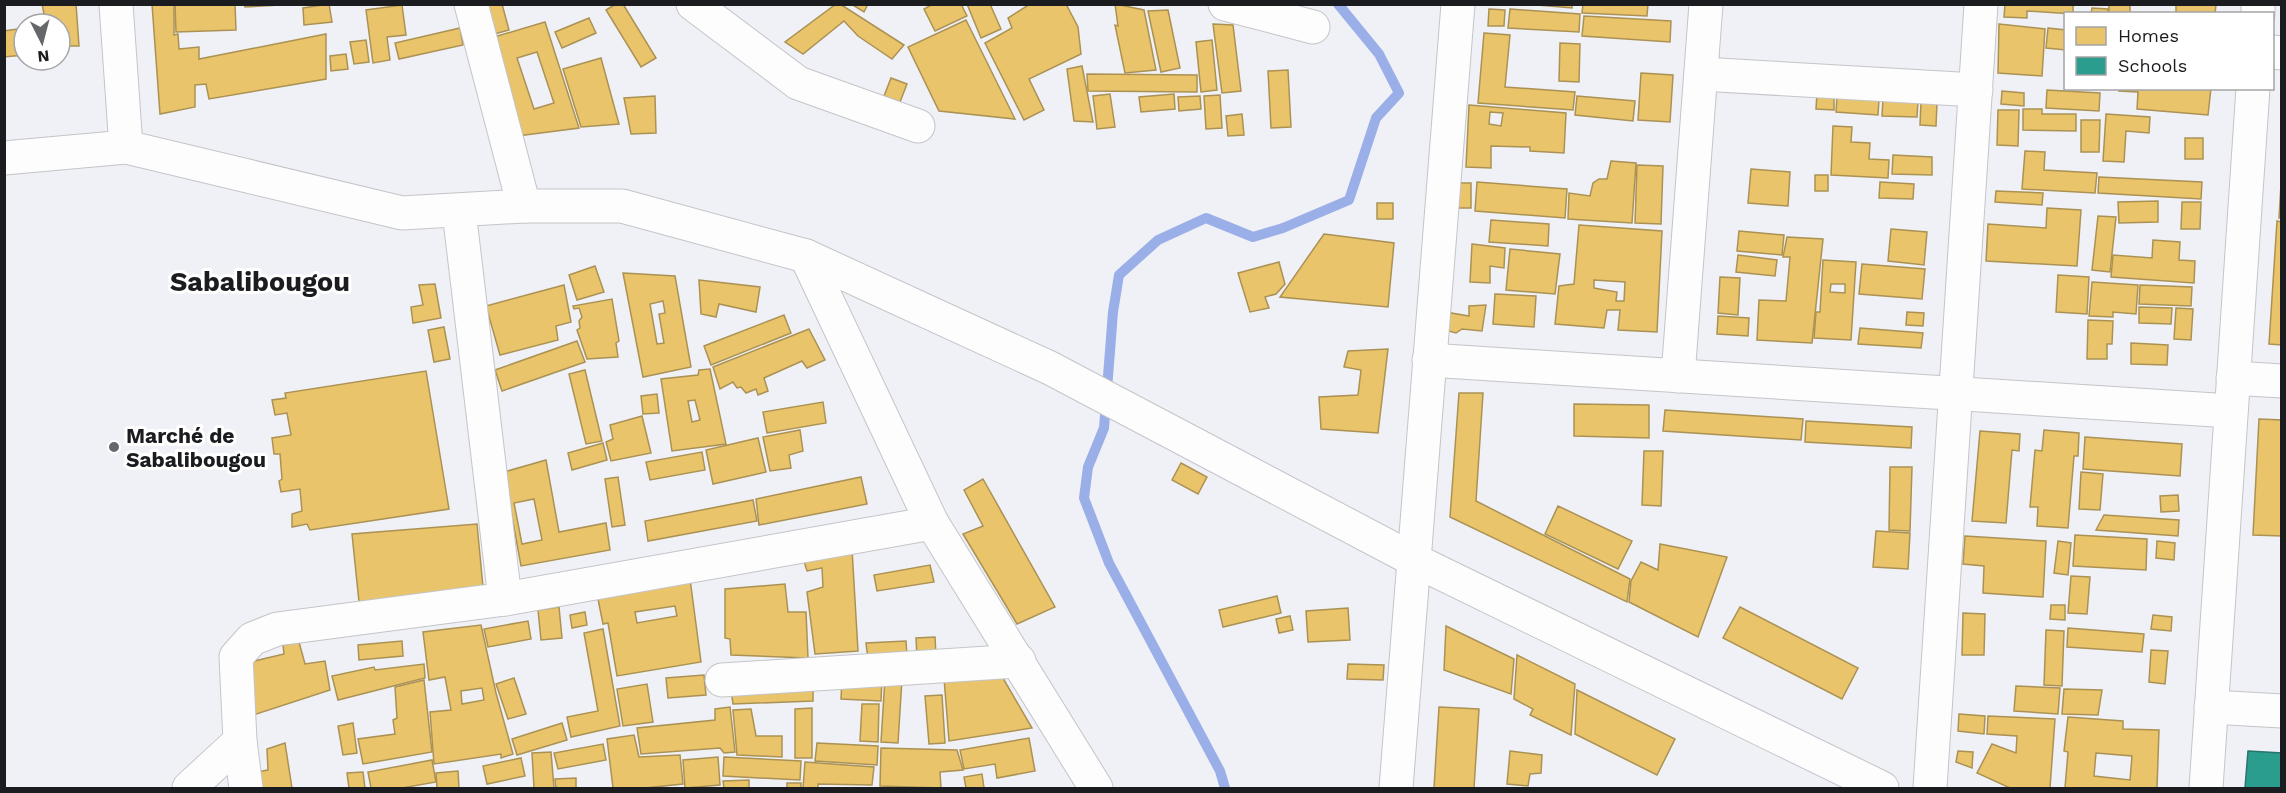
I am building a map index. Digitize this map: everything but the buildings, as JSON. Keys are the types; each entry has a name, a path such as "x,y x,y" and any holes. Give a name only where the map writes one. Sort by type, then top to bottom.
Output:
{"street":[{"path":"116,4 126,147"},
{"path":"471,4 524,206"},
{"path":"693,4 798,83 918,126"},
{"path":"1225,4 1313,27"},
{"path":"1396,789 1458,4"},
{"path":"1678,376 1706,4"},
{"path":"1930,789 1981,4"},
{"path":"1701,74 1976,90"},
{"path":"2206,789 2253,90"},
{"path":"4,158 126,147 402,213 524,206 622,206 806,256 1050,368 1414,560 1882,789"},
{"path":"459,211 505,599"},
{"path":"806,256 932,523 1096,789"},
{"path":"1430,360 2231,411"},
{"path":"2234,378 2282,381"},
{"path":"246,789 240,741 236,657 252,639 277,629 505,599 932,523"},
{"path":"722,680 1019,661"},
{"path":"2211,707 2282,711"},
{"path":"189,789 240,741"}],"waterway":[{"path":"1225,788 1220,771 1109,563 1084,498 1088,467 1104,428 1113,312 1119,275 1158,240 1206,218 1253,237 1283,228 1349,200 1376,118 1399,93 1379,54 1338,4"}],"place":[{"name":"Marché de Sabalibougou","path":"114,447"}],"district":[{"name":"Sabalibougou","path":"260,282"}]}
